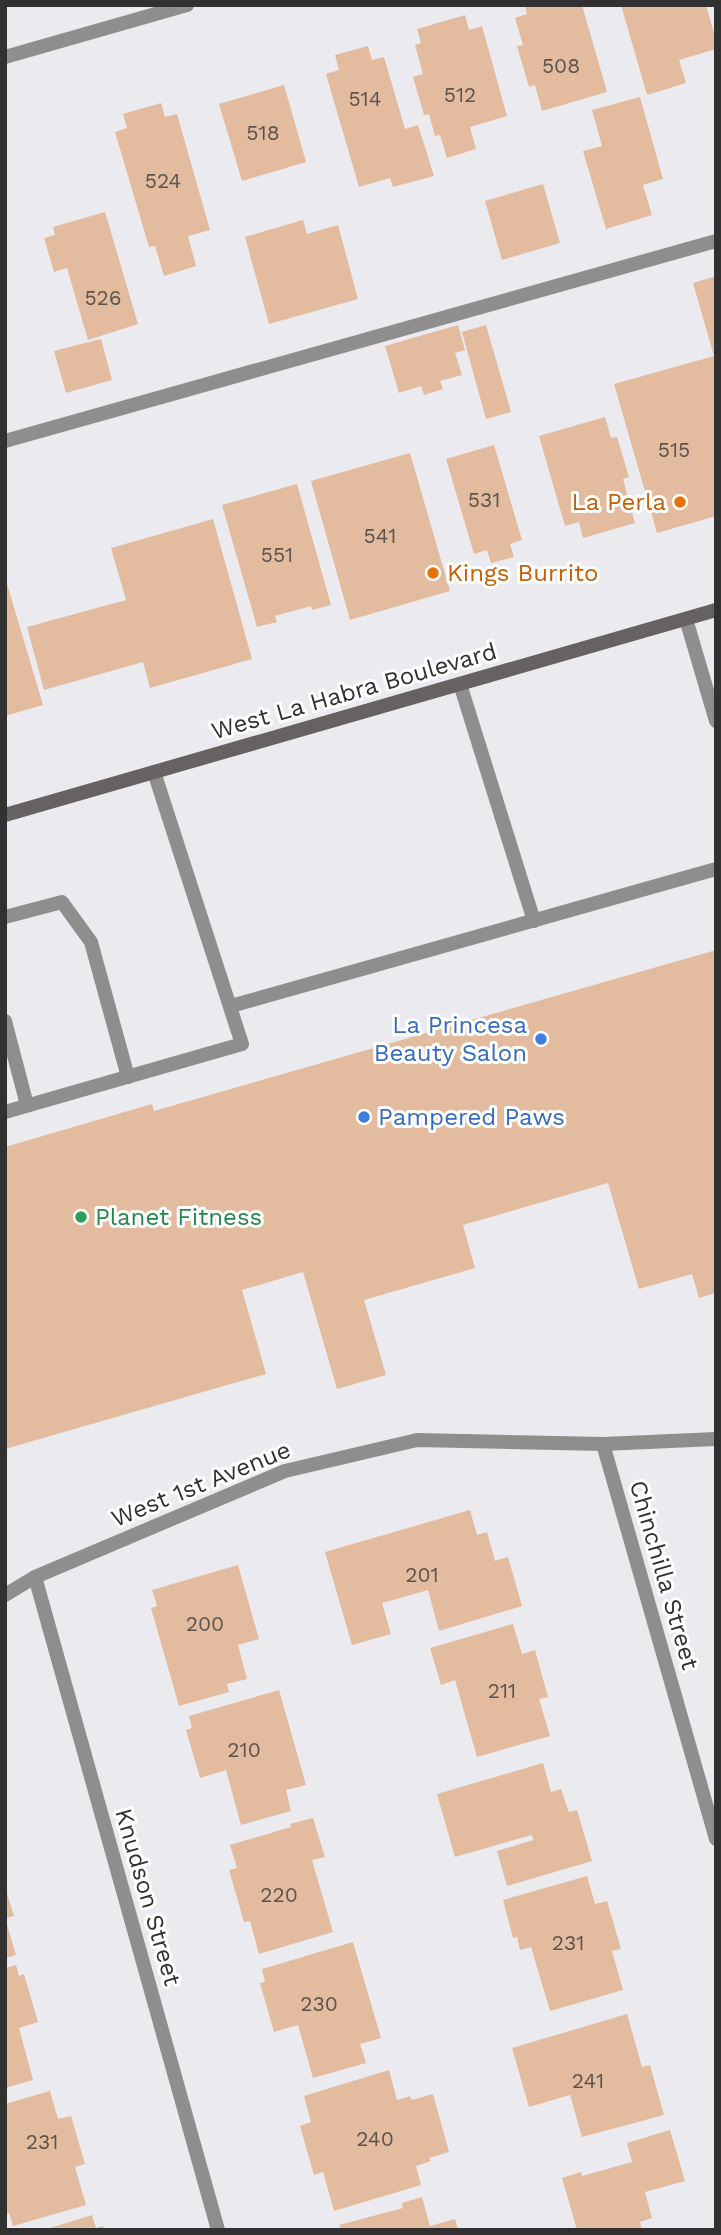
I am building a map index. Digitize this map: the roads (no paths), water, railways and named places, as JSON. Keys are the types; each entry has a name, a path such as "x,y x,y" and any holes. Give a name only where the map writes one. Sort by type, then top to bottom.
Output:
{"main road":[{"name":"West La Habra Boulevard","path":"5,815 716,610"}],"street":[{"path":"5,57 187,5"},
{"path":"5,442 716,241"},
{"path":"685,619 716,721"},
{"path":"460,684 534,921"},
{"path":"5,1112 242,1044 154,772"},
{"path":"231,1006 716,869"},
{"path":"5,917 62,902 90,942 128,1077"},
{"path":"5,1021 27,1105"},
{"name":"West 1st Avenue","path":"5,1595 35,1577 285,1471 417,1440 603,1444 716,1439"},
{"name":"Chinchilla Street","path":"603,1444 716,1839"},
{"name":"Knudson Street","path":"35,1577 218,2230"}],"place":[{"name":"La Perla","path":"680,502"},
{"name":"Kings Burrito","path":"433,573"},
{"name":"La Princesa Beauty Salon","path":"541,1039"},
{"name":"Pampered Paws","path":"364,1117"},
{"name":"Planet Fitness","path":"81,1217"}]}
